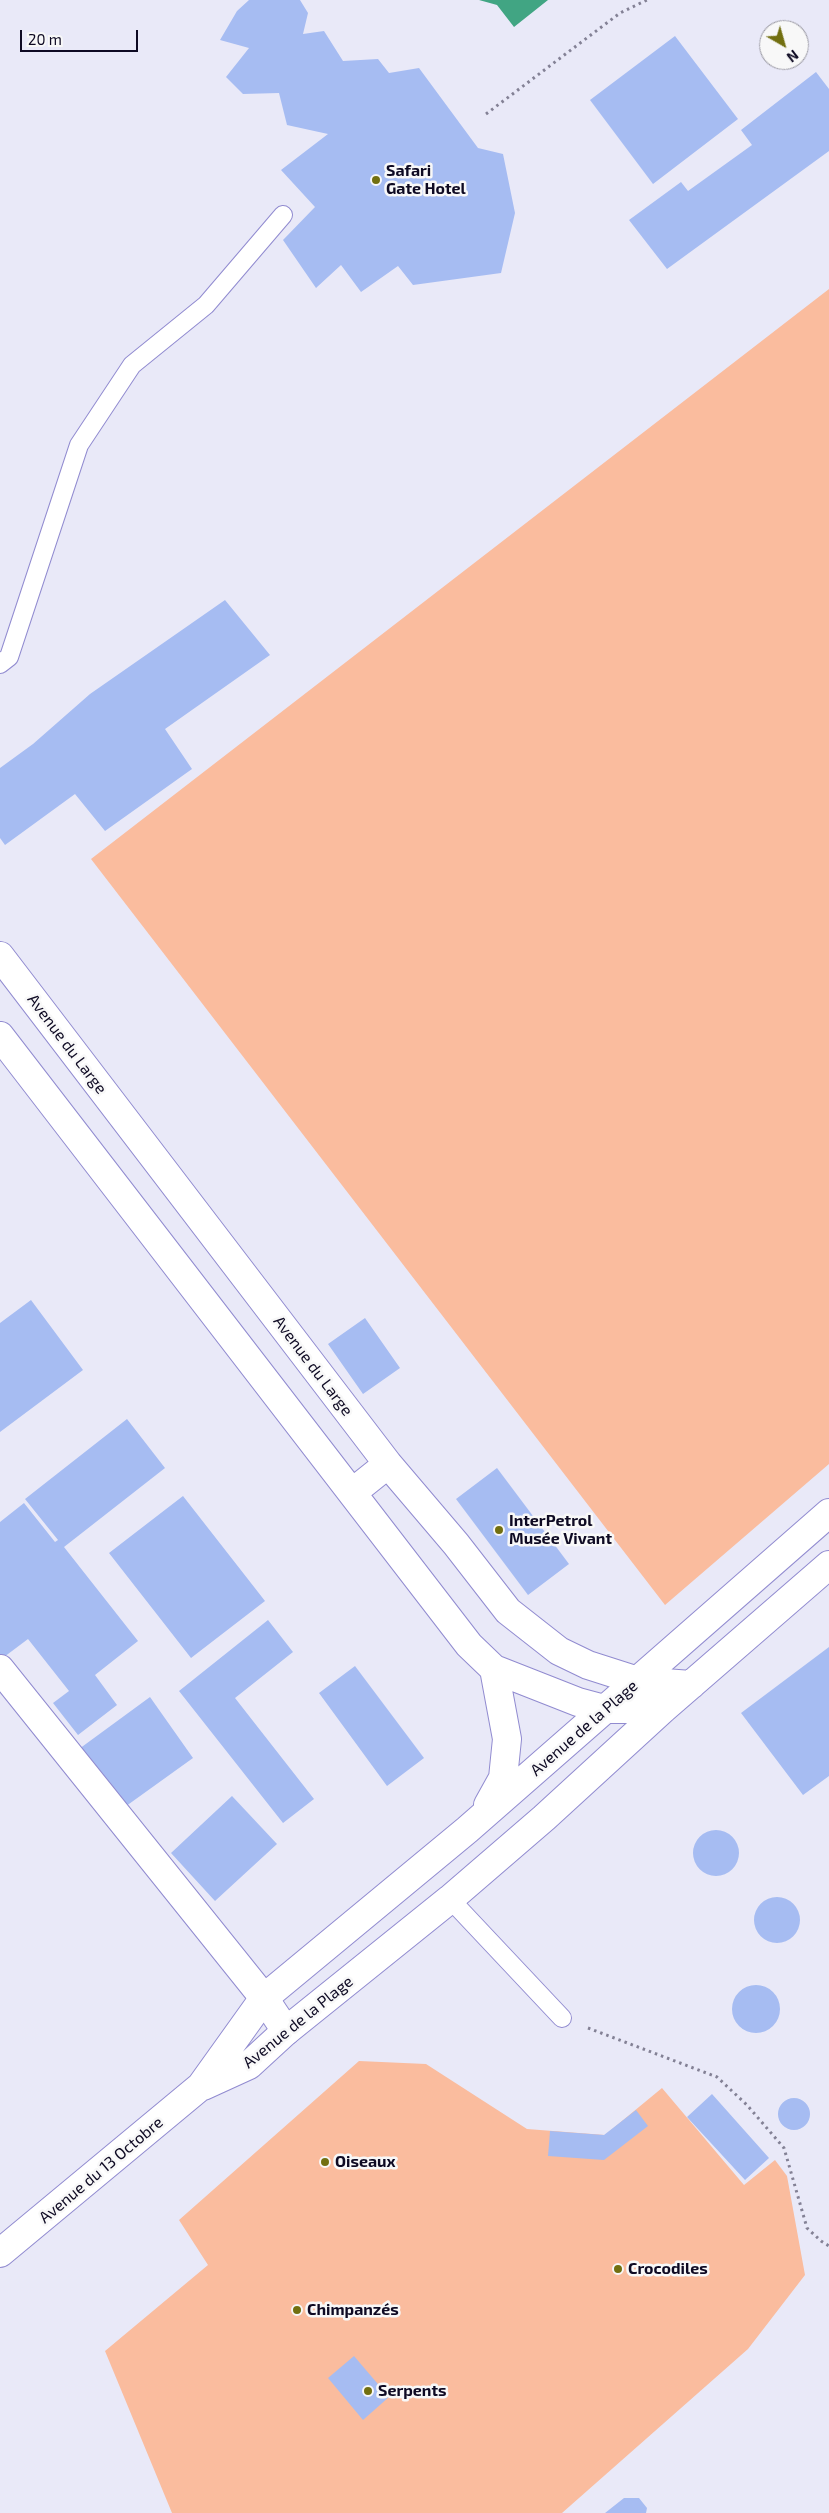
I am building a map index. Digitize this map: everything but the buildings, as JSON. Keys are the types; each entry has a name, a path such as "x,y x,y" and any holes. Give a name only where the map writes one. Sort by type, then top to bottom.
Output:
{"main road":[{"name":"Avenue du Large","path":"0,956 388,1464 456,1544 508,1611 559,1651 588,1665 638,1681 691,1686"},
{"path":"0,1036 469,1645 494,1669 578,1702 604,1709 663,1709"},
{"path":"353,1492 388,1464"},
{"name":"Avenue de la Plage","path":"201,2086 264,1998 466,1830 829,1513"},
{"name":"Avenue de la Plage","path":"201,2086 249,2065 286,2031 450,1899 538,1824 663,1709 829,1565"},
{"path":"466,1830 488,1805 503,1778 507,1739 494,1669"},
{"path":"0,1670 264,1998 286,2031"},
{"name":"Avenue du 13 Octobre","path":"0,2253 201,2086"}],"lane":[{"path":"0,664 8,657 79,445 132,365 206,305 283,216"},
{"path":"450,1899 562,2018"}],"path":[{"path":"486,114 620,13 647,0"},
{"path":"562,2018 717,2077 747,2106 784,2148 807,2228 829,2246"}],"shaded area":[{"path":"479,0 548,0 514,27 497,5"},
{"path":"829,289 829,1464 665,1605 91,859"},
{"path":"359,2061 426,2064 527,2129 605,2135 662,2088 744,2185 775,2160 787,2176 805,2275 748,2349 562,2513 172,2513 105,2351 208,2265 179,2220"}],"place":[{"name":"Safari Gate Hotel","path":"376,180"},
{"name":"InterPetrol Musée Vivant","path":"499,1530"},
{"name":"Oiseaux","path":"325,2162"},
{"name":"Crocodiles","path":"618,2269"},
{"name":"Chimpanzés","path":"297,2310"},
{"name":"Serpents","path":"368,2391"}]}
